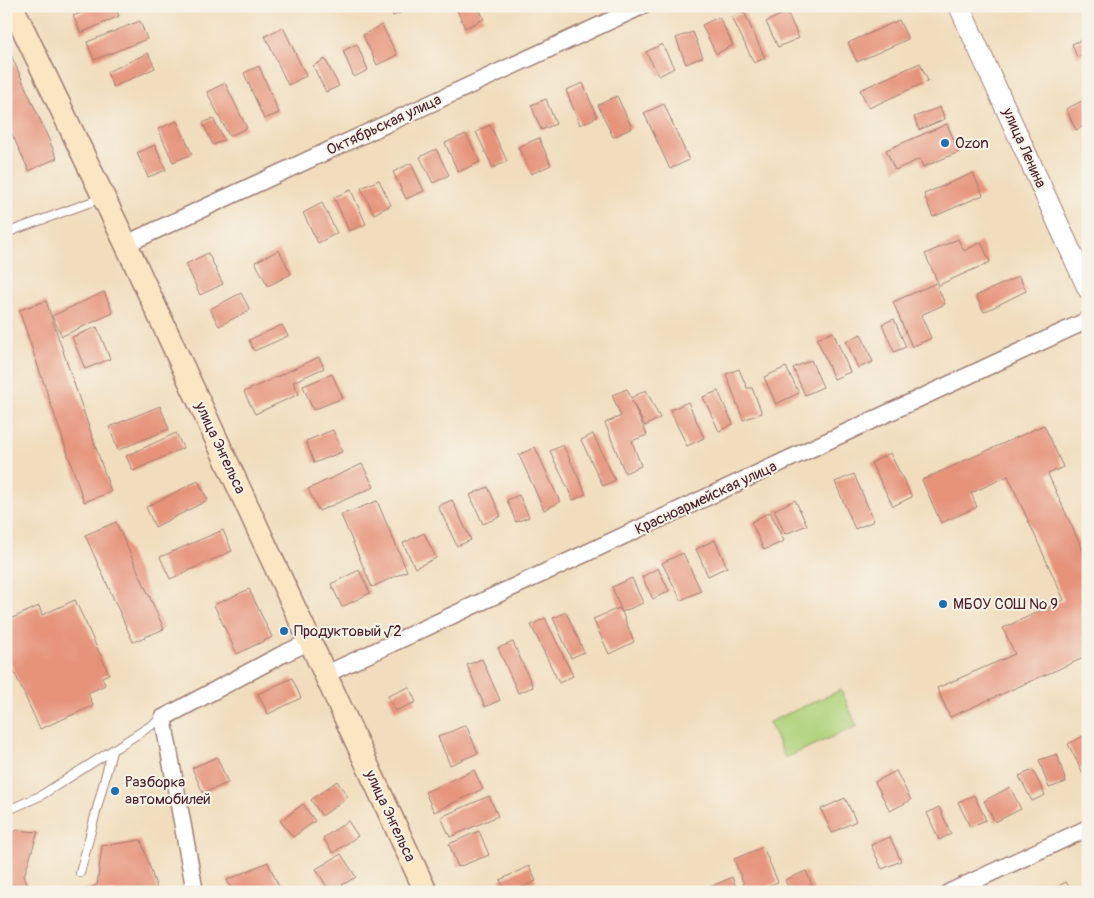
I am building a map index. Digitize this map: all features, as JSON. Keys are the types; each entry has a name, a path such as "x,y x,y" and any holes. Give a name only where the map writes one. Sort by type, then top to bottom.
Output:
{"main road":[{"name":"улица Энгельса","path":"12,6 126,244 426,892"}],"street":[{"name":"Октябрьская улица","path":"126,244 642,6"},
{"name":"улица Ленина","path":"959,6 1088,289"},
{"name":"Красноармейская улица","path":"324,675 1088,320"},
{"path":"195,892 163,718 309,642"},
{"path":"950,892 1088,828"}],"lane":[{"path":"6,233 104,197"},
{"path":"6,811 40,796 163,718"},
{"path":"80,873 112,751"}],"green space":[{"path":"841,690 857,726 785,758 769,722"}],"building":[{"path":"97,6 115,6 119,16 81,33 73,16"},
{"path":"389,6 416,6 393,16"},
{"path":"455,6 478,6 484,19 465,28"},
{"path":"744,12 765,58 754,63 732,17"},
{"path":"787,12 799,38 778,47 766,22"},
{"path":"719,17 733,45 716,54 702,25"},
{"path":"899,20 908,39 857,62 848,43"},
{"path":"140,21 147,39 94,60 87,42"},
{"path":"382,25 397,55 377,65 363,35"},
{"path":"283,27 306,76 288,85 265,36"},
{"path":"693,32 703,57 686,64 676,38"},
{"path":"1088,37 1088,53 1077,57 1072,44"},
{"path":"357,44 368,70 354,77 343,51"},
{"path":"662,44 674,68 659,76 646,52"},
{"path":"148,53 155,68 113,87 107,72"},
{"path":"11,55 57,158 29,171 6,121 6,57"},
{"path":"325,59 339,86 326,92 313,66"},
{"path":"920,63 928,81 869,108 860,90"},
{"path":"259,66 279,113 264,119 244,73"},
{"path":"225,83 247,128 229,136 207,92"},
{"path":"583,83 597,117 580,125 566,90"},
{"path":"617,96 632,128 613,137 598,105"},
{"path":"1088,98 1088,124 1076,130 1066,109"},
{"path":"546,99 556,124 541,130 531,105"},
{"path":"664,104 689,160 670,169 644,113"},
{"path":"940,107 945,119 919,130 914,117"},
{"path":"213,118 224,140 213,145 203,123"},
{"path":"177,121 192,154 173,162 158,129"},
{"path":"947,124 959,152 923,167 920,159 895,170 886,150"},
{"path":"490,125 507,161 493,168 476,132"},
{"path":"466,134 480,162 458,172 445,143"},
{"path":"539,138 551,165 531,174 518,147"},
{"path":"155,145 166,170 148,177 137,153"},
{"path":"436,149 449,175 433,183 420,157"},
{"path":"411,163 424,191 406,199 393,172"},
{"path":"973,173 983,195 933,217 924,194"},
{"path":"379,180 391,205 374,214 361,188"},
{"path":"351,190 366,224 349,231 334,197"},
{"path":"322,203 337,233 318,243 303,213"},
{"path":"958,239 964,251 981,242 990,262 939,285 925,254"},
{"path":"279,250 291,274 268,286 255,262"},
{"path":"208,253 223,284 200,295 186,264"},
{"path":"1019,276 1026,291 984,312 976,296"},
{"path":"936,283 945,304 921,315 931,338 912,347 893,302"},
{"path":"104,292 113,313 62,336 52,316"},
{"path":"241,293 250,310 219,326 210,309"},
{"path":"46,301 111,492 84,502 19,310"},
{"path":"894,319 906,347 894,352 882,324"},
{"path":"282,325 288,336 254,351 249,340"},
{"path":"97,327 110,359 85,369 72,337"},
{"path":"833,332 850,372 834,379 817,339"},
{"path":"861,334 873,362 858,368 846,341"},
{"path":"319,357 324,368 293,382 299,394 255,414 244,392"},
{"path":"811,360 823,387 805,395 793,368"},
{"path":"786,367 799,393 776,404 764,377"},
{"path":"739,369 747,388 752,388 762,413 743,420 726,374"},
{"path":"332,374 343,398 313,410 303,386"},
{"path":"627,389 631,398 646,390 660,418 645,426 632,401 647,435 632,441 641,466 625,473 605,423 621,416 612,395"},
{"path":"718,391 733,424 719,431 703,397"},
{"path":"688,402 704,438 687,446 670,410"},
{"path":"160,406 169,429 118,450 109,427"},
{"path":"1044,425 1063,467 1048,474 1088,562 1088,656 950,717 937,688 1015,654 1003,628 1064,600 1008,476 971,493 977,507 941,523 922,480"},
{"path":"333,430 342,452 314,463 306,441"},
{"path":"176,433 183,448 133,471 126,456"},
{"path":"593,434 615,480 603,486 581,440"},
{"path":"563,445 586,494 573,500 550,451"},
{"path":"535,447 560,502 544,510 519,455"},
{"path":"890,453 912,497 893,506 871,463"},
{"path":"362,464 374,487 319,511 308,489"},
{"path":"854,474 874,521 855,529 835,482"},
{"path":"198,481 208,500 155,527 146,507"},
{"path":"488,487 501,516 483,524 470,495"},
{"path":"519,495 529,517 516,522 507,500"},
{"path":"452,500 471,540 457,546 438,506"},
{"path":"795,500 807,525 785,534 774,510"},
{"path":"377,501 407,571 372,587 341,515"},
{"path":"770,512 784,541 764,550 751,522"},
{"path":"116,522 164,629 133,642 85,535"},
{"path":"223,530 232,551 170,579 160,557"},
{"path":"424,533 436,558 415,568 403,543"},
{"path":"715,540 727,567 708,576 696,549"},
{"path":"683,553 701,591 681,600 662,563"},
{"path":"658,568 669,591 653,599 642,577"},
{"path":"359,570 370,593 342,607 331,584"},
{"path":"632,578 643,603 622,612 612,587"},
{"path":"249,589 272,637 237,654 214,605"},
{"path":"75,600 109,674 102,677 105,685 88,693 93,706 40,729 6,654 6,621 39,606 42,615"},
{"path":"619,608 634,642 609,654 593,619"},
{"path":"566,612 584,652 571,658 553,618"},
{"path":"545,618 573,676 559,683 531,625"},
{"path":"513,642 533,687 518,693 498,648"},
{"path":"482,659 500,700 485,707 467,665"},
{"path":"292,678 301,698 268,714 258,694"},
{"path":"409,687 416,702 395,711 388,696"},
{"path":"466,725 478,753 450,765 438,737"},
{"path":"1083,736 1088,745 1088,773 1084,775 1068,744"},
{"path":"1057,754 1066,782 1049,788 1039,760"},
{"path":"217,757 228,783 203,793 192,768"},
{"path":"474,770 483,789 434,812 425,792"},
{"path":"1033,770 1045,795 1032,801 1019,776"},
{"path":"896,771 911,800 890,811 875,782"},
{"path":"337,781 348,797 322,816 311,800"},
{"path":"1010,787 1021,809 995,822 984,801"},
{"path":"974,795 986,820 970,827 958,802"},
{"path":"489,796 498,816 450,837 441,817"},
{"path":"845,798 856,821 832,833 821,809"},
{"path":"303,804 315,821 293,837 280,821"},
{"path":"939,807 951,834 939,840 927,813"},
{"path":"348,821 358,836 333,853 323,838"},
{"path":"18,830 38,832 24,876 30,892 6,892 6,835"},
{"path":"479,831 489,855 458,867 449,844"},
{"path":"890,837 901,861 882,869 871,845"},
{"path":"141,840 158,892 80,892 97,885 102,846"},
{"path":"763,847 778,882 768,886 771,892 747,892 734,859"},
{"path":"341,854 356,877 330,892 316,869"},
{"path":"268,862 279,887 267,892 233,892 227,880"},
{"path":"529,866 536,881 513,892 506,892 500,880"},
{"path":"806,871 815,892 790,892 785,880"},
{"path":"732,877 738,892 700,892"},
{"path":"1066,882 1072,892 1048,892"}],"place":[{"name":"Ozon","path":"945,143"},
{"name":"МБОУ СОШ № 9","path":"943,604"},
{"name":"Продуктовый √2","path":"284,631"},
{"name":"Разборка автомобилей","path":"115,791"}]}
